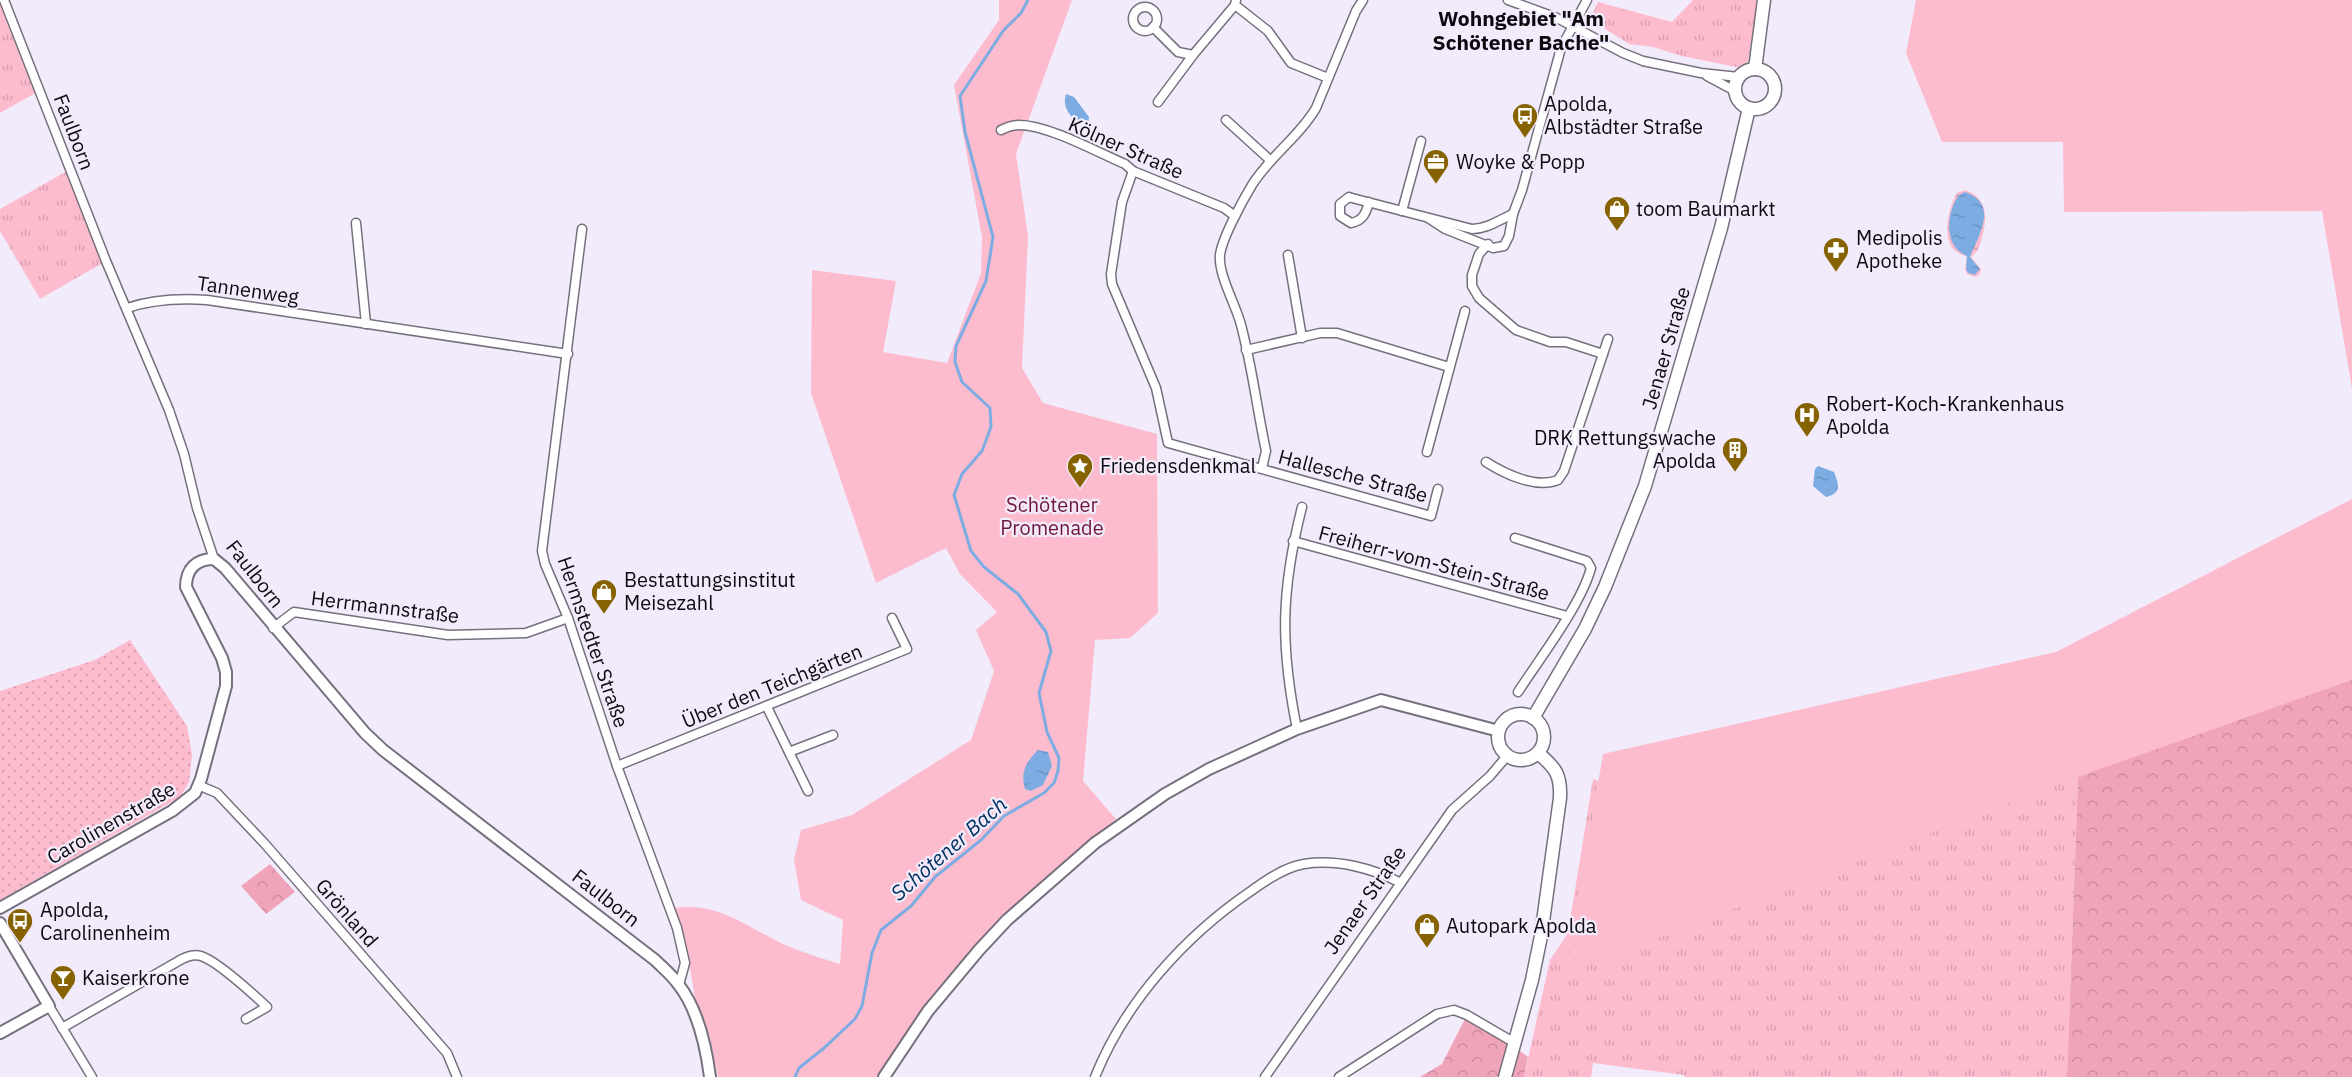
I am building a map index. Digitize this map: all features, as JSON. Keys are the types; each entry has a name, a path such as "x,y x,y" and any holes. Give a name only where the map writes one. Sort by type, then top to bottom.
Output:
{"main road":[{"path":"1755,69 1764,0"},
{"path":"1755,69 1769,76 1774,90 1768,104 1760,108 1749,108 1739,101 1735,91 1739,77 1744,72 1755,69"},
{"name":"Jenaer Straße","path":"1533,718 1590,619 1610,577 1642,495 1721,228 1749,108"},
{"path":"1520,714 1533,718 1544,734 1544,741 1538,753 1526,760 1507,756 1499,744 1499,731 1502,724 1520,714"},
{"path":"1505,1077 1541,936 1560,798 1561,780 1552,765 1538,753"}],"street":[{"name":"Faulborn","path":"4,0 78,190 170,410 184,454 197,508 214,559 225,568 365,733 383,750 655,960 679,985"},
{"path":"1262,468 1266,451 1241,325 1221,266 1220,254 1235,216 1252,185 1270,160 1308,122 1316,108 1356,11 1363,0"},
{"path":"1508,0 1574,26 1623,53 1643,61 1701,74 1739,77"},
{"path":"1428,218 1445,229 1468,239 1498,248 1507,243 1513,214 1520,200 1561,48 1587,0"},
{"path":"1158,102 1235,2 1268,31 1291,63 1328,78"},
{"path":"1153,27 1178,52 1192,55"},
{"path":"1701,74 1735,91"},
{"path":"1226,120 1270,160"},
{"name":"Kölner Straße","path":"1001,130 1010,125 1031,126 1114,159 1133,171 1224,208 1235,216"},
{"path":"1402,211 1421,141"},
{"name":"Hallesche Straße","path":"1133,171 1122,202 1111,274 1112,284 1156,388 1168,443 1431,516 1438,489"},
{"path":"1369,202 1472,229 1486,228 1513,214"},
{"path":"356,223 366,324"},
{"path":"1486,228 1484,235 1488,244"},
{"name":"Hermstedter Straße","path":"582,229 542,551 545,564 568,618 617,766 677,928 685,963 679,985"},
{"path":"1488,244 1479,254 1472,275 1472,286 1479,298 1516,330 1550,342 1566,342 1603,354"},
{"path":"1288,255 1302,338"},
{"name":"Tannenweg","path":"127,308 176,298 207,300 568,354"},
{"path":"1426,452 1465,310"},
{"path":"1246,350 1320,333 1337,333 1449,367"},
{"path":"1486,462 1501,472 1541,484 1549,484 1558,480 1564,471 1608,339"},
{"name":"Freiherr-vom-Stein-Straße","path":"1297,729 1288,688 1284,634 1287,573 1302,507"},
{"name":"Freiherr-vom-Stein-Straße","path":"1515,538 1587,561 1591,568 1567,616 1518,692"},
{"name":"Freiherr-vom-Stein-Straße","path":"1293,541 1567,616"},
{"name":"Carolinenstraße","path":"0,908 172,811 195,793 226,686 226,672 222,658 186,587 186,576 191,567 198,562 214,559"},
{"name":"Herrmannstraße","path":"273,627 294,612 448,635 526,633 568,618"},
{"name":"Über den Teichgärten","path":"617,766 907,649 892,618"},
{"path":"884,1077 928,1011 1007,920 1095,843 1165,794 1209,769 1297,729 1381,700 1499,731"},
{"path":"766,706 808,791"},
{"path":"789,752 833,735"},
{"name":"Jenaer Straße","path":"1265,1077 1452,810 1490,776 1507,756"},
{"name":"Grönland","path":"198,785 217,793 266,844 447,1053 456,1077"},
{"path":"1095,1077 1104,1053 1155,977 1203,928 1263,882 1296,866 1328,862 1354,866 1401,883"},
{"path":"0,924 92,1077"},
{"path":"62,1028 182,959 193,955 203,957 247,988 267,1007 246,1019"},
{"path":"679,985 703,1039 710,1077"},
{"path":"0,1033 49,1006"},
{"path":"1339,1077 1437,1014 1454,1010 1515,1043"}],"green space":[{"path":"0,0 39,91 0,113"},
{"name":"Schötener Promenade","path":"999,0 1072,0 1016,154 1028,236 1022,368 1043,403 1157,434 1158,613 1130,638 1095,640 1083,781 1116,819 1026,896 962,961 911,1026 876,1077 718,1077 710,1038 695,998 686,944 675,908 704,908 718,912 783,944 840,964 843,920 801,900 794,859 801,830 852,815 971,740 994,671 976,630 997,612 960,574 946,548 876,583 811,393 812,270 896,281 883,352 947,363 981,273 982,237 954,85 999,20"},
{"path":"1693,0 1758,0 1748,61 1741,68 1682,56 1653,47 1629,44 1604,28 1592,15 1598,2 1672,22"},
{"path":"1916,0 2352,0 2352,389 2322,211 2064,212 2063,142 1942,142 1906,53"},
{"path":"69,170 106,261 40,299 0,231 0,209"},
{"path":"1965,190 1978,197 1985,215 1980,245 1971,257 1981,269 1980,274 1975,277 1967,274 1965,269 1967,257 1952,248 1947,233 1949,212 1954,199 1957,193"},
{"path":"2352,499 2352,680 2089,773 1566,973 1603,754 2056,652"},
{"path":"130,640 187,726 192,755 189,782 180,797 0,900 0,691 95,660"},
{"path":"2352,648 2352,1077 2067,1077 2081,698"},
{"path":"2081,698 2067,1077 1685,1077 1684,1075 1593,1063 1591,1077 1524,1077 1550,960 1568,933 1593,779 1720,830"},
{"path":"270,864 295,892 266,914 241,886"},
{"path":"1468,1013 1528,1057 1524,1077 1420,1077 1442,1064"}],"water":[{"path":"1066,94 1074,97 1089,117 1088,125 1073,118 1067,110"},
{"path":"1965,192 1976,197 1982,204 1984,212 1984,221 1970,257 1980,269 1975,275 1968,273 1967,256 1959,251 1950,237 1951,210 1959,195"},
{"path":"1818,466 1834,472 1837,481 1837,491 1826,497 1813,486 1815,469"},
{"path":"1038,750 1048,752 1052,766 1043,785 1031,791 1025,789 1023,777 1027,763"}],"waterway":[{"name":"Schötener Bach","path":"795,1077 799,1068 855,1019 862,1006 872,953 881,930 911,906 935,877 981,840 1004,816 1044,793 1054,783 1058,771 1059,758 1047,732 1039,693 1051,651 1046,632 1018,594 984,567 971,551 954,495 962,474 982,451 991,427 990,408 962,382 955,362 956,346 986,281 993,237 965,132 960,96 1003,31 1021,13 1028,0"}],"place":[{"name":"Apolda, Albstädter Straße","path":"1525,139"},
{"name":"Woyke & Popp","path":"1436,185"},
{"name":"toom Baumarkt","path":"1617,232"},
{"name":"Medipolis Apotheke","path":"1836,273"},
{"name":"Robert-Koch-Krankenhaus Apolda","path":"1807,438"},
{"name":"DRK Rettungswache Apolda","path":"1735,473"},
{"name":"Friedensdenkmal","path":"1080,489"},
{"name":"Bestattungsinstitut Meisezahl","path":"604,615"},
{"name":"Apolda, Carolinenheim","path":"20,944"},
{"name":"Autopark Apolda","path":"1427,949"},
{"name":"Kaiserkrone","path":"63,1001"}],"district":[{"name":"Wohngebiet \"Am Schötener Bache\"","path":"1521,31"}]}
